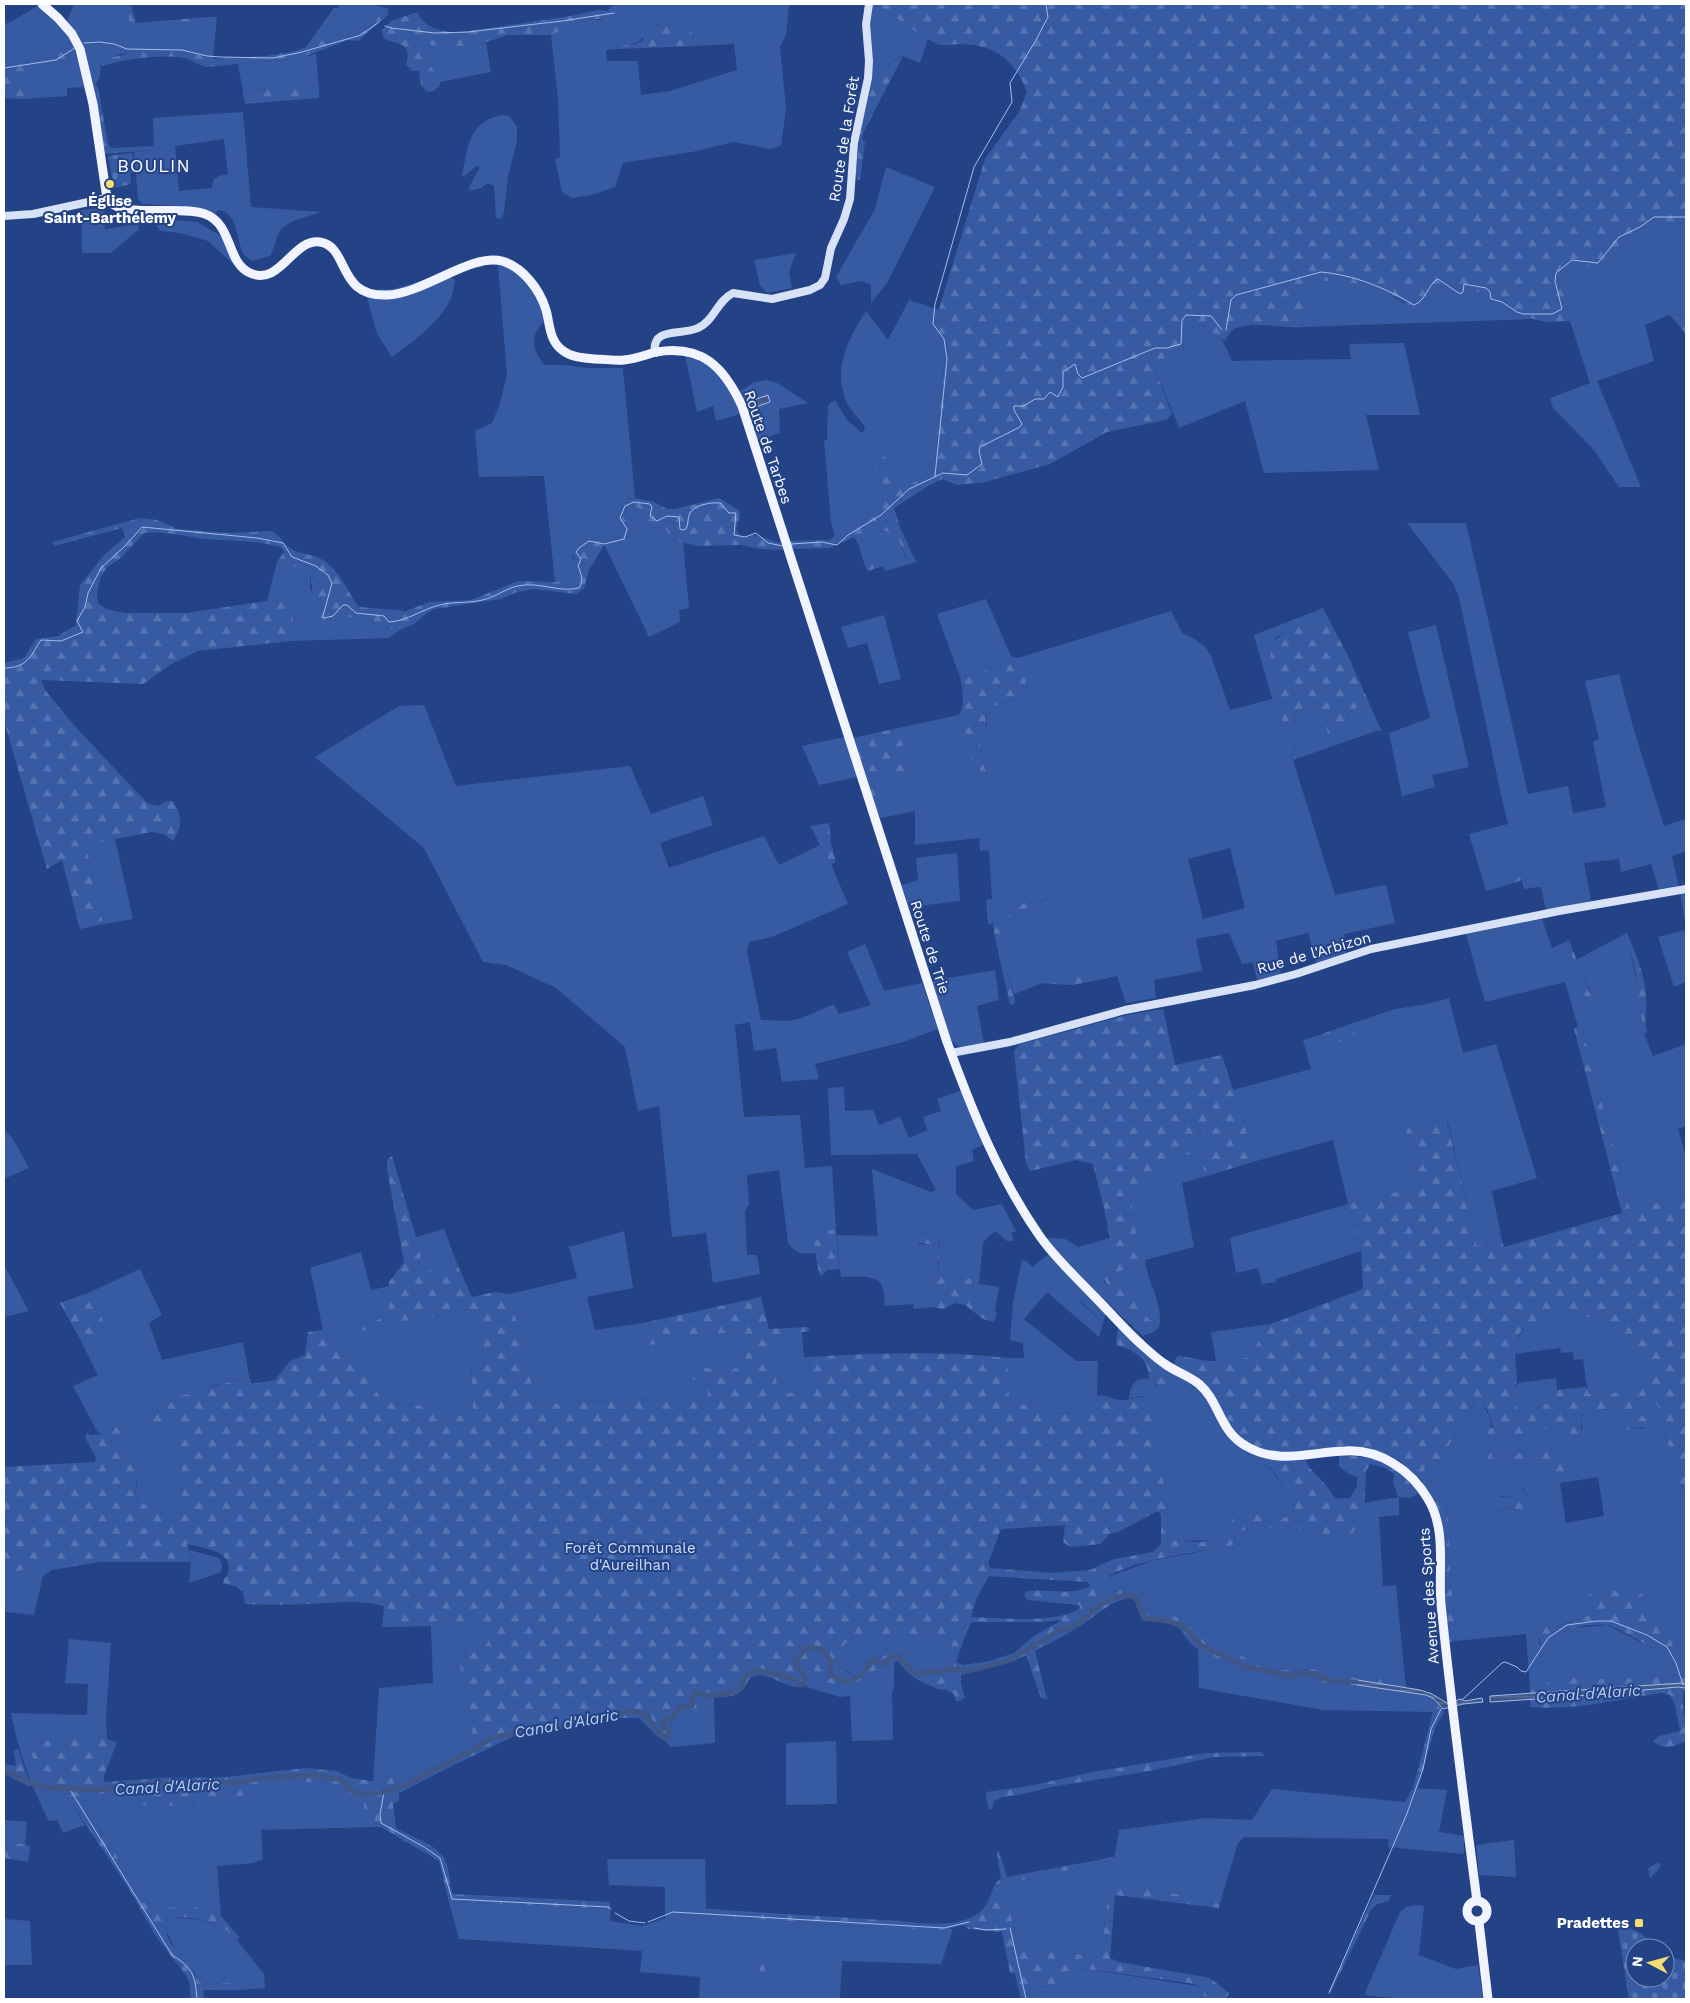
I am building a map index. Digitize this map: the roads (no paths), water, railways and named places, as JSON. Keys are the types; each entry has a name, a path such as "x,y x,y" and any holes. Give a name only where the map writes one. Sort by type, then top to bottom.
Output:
{"main road":[{"path":"42,4 72,34 80,49 93,104 108,198"},
{"name":"Route de Tarbes","path":"108,198 110,202 119,208 194,212 212,218 226,233 239,264 254,275 270,274 308,244 315,242 328,244 334,249 352,282 358,288 377,295 404,292 475,263 499,260 511,264 530,280 537,290 546,311 553,340 570,355 581,358 624,360 655,352 685,351 699,354 713,363 732,386 742,406 788,550"},
{"name":"Route de Trie","path":"788,550 951,1053 980,1128 1000,1170 1028,1219 1058,1259 1114,1317"},
{"name":"Avenue des Sports","path":"1114,1317 1158,1359 1202,1386 1223,1425 1229,1433 1245,1446 1267,1454 1294,1457 1346,1451 1364,1453 1392,1462 1416,1481 1431,1503 1436,1515 1439,1533 1441,1599 1477,1901"},
{"name":"Avenue des Sports","path":"1477,1901 1485,1904 1488,1909 1487,1916 1480,1922 1470,1919 1467,1914 1469,1905 1477,1901"},
{"name":"Avenue des Sports","path":"1480,1922 1488,1999"}],"street":[{"name":"Route de la Forêt","path":"655,352 655,342 658,336 690,331 703,325 721,301 733,293 772,299 810,290 820,285 825,278 831,248 850,199 854,143 868,78 869,60 866,24 869,4"},
{"path":"4,216 32,214 108,198"},
{"name":"Rue de l'Arbizon","path":"951,1053 1026,1038 1124,1010 1255,985 1372,950 1559,910 1686,889"}],"water":[{"path":"768,395 770,402 753,408 751,401"},
{"path":"1351,1679 1420,1690 1432,1694 1447,1703 1461,1699 1465,1701 1482,1698 1483,1702 1443,1709 1433,1698 1426,1695 1351,1684"},
{"path":"1683,1683 1686,1685 1685,1688 1490,1702 1490,1696"}],"waterway":[{"path":"935,476 947,359 944,339 933,324 935,304 974,167 1012,102 1010,83 1048,17 1046,4"},
{"path":"385,26 435,33 468,32 614,13"},
{"path":"84,43 100,42 114,44 127,49 182,50 207,56 273,58 302,52 361,35 379,22"},
{"path":"4,68 56,60 75,48"},
{"path":"1226,330 1231,300 1236,295 1321,272 1358,279 1392,293 1414,305 1421,300 1431,285 1438,279 1460,294 1463,292 1464,284 1486,288 1490,292 1491,299 1502,302 1523,314 1552,314 1562,309 1555,281 1556,273 1572,260 1598,263 1619,237 1640,227 1654,217 1686,217"},
{"path":"791,544 822,542 837,545 848,535 881,515 909,489 943,473 967,475 982,464 980,447 1020,427 1022,424 1014,410 1014,406 1024,406 1035,399 1044,399 1050,392 1058,397 1063,387 1063,372 1075,364 1078,374 1082,378 1155,348 1167,348 1181,344 1182,320 1186,315 1211,316 1222,330"},
{"path":"4,668 23,664 31,656 41,640 61,641 83,632 77,621 85,607 88,593 101,568 142,527 257,538 283,543 292,557 316,566 328,575 332,583 324,618 333,616 343,605 347,605 356,613 384,616 389,622 440,605 486,599 518,586 579,588 582,580 578,566 581,559 576,552 589,541 604,544 624,539 627,529 620,518 625,506 634,502 650,504 652,507 650,516 657,521 667,516 679,517 680,529 682,530 686,529 692,510 699,506 720,503 729,513 736,513 734,535 745,537 756,533 768,543 783,546"},
{"name":"Canal d'Alaric","path":"4,1771 39,1787 96,1790 155,1783 160,1783 166,1787 214,1782 236,1783 262,1778 313,1775 338,1779 345,1783 353,1792 370,1794 384,1792 405,1785 494,1737 530,1728 554,1728 607,1714 639,1712 649,1718 653,1727 667,1737 670,1733 660,1722 671,1719 679,1707 692,1706 694,1692 711,1696 735,1692 739,1690 747,1674 759,1670 794,1679 799,1685 804,1684 805,1677 795,1663 806,1647 822,1649 831,1661 830,1675 846,1682 862,1675 872,1661 875,1660 882,1664 892,1656 903,1660 917,1674 956,1669 968,1671 1010,1660 1058,1631 1073,1627 1089,1616 1093,1608 1127,1595 1133,1596 1137,1600 1145,1618 1168,1621 1184,1627 1202,1646 1247,1667 1296,1676 1305,1672 1318,1675 1327,1680 1356,1682"},
{"path":"1462,1700 1502,1663 1505,1662 1526,1672 1548,1638 1567,1625 1597,1621 1611,1621 1647,1635 1667,1647 1676,1663 1683,1685"},
{"path":"1329,1993 1406,1816 1423,1769 1431,1729 1441,1709"},
{"path":"69,1788 172,1955 189,1968 194,1978 197,1999"},
{"path":"384,1792 380,1814 381,1823 440,1858 452,1899 608,1907 611,1909"},
{"path":"648,1922 673,1912 944,1928 969,1922"},
{"path":"615,1913 629,1921 645,1923"},
{"path":"974,1928 986,1930 1006,1929"},
{"path":"1010,1928 1026,1999"}],"place":[{"name":"Église Saint-Barthélemy","path":"110,184"},
{"name":"Pradettes","path":"1639,1923"}],"district":[{"name":"BOULIN","path":"154,166"}],"park label":[{"name":"Forêt Communale d'Aureilhan","path":"630,1556"}]}
